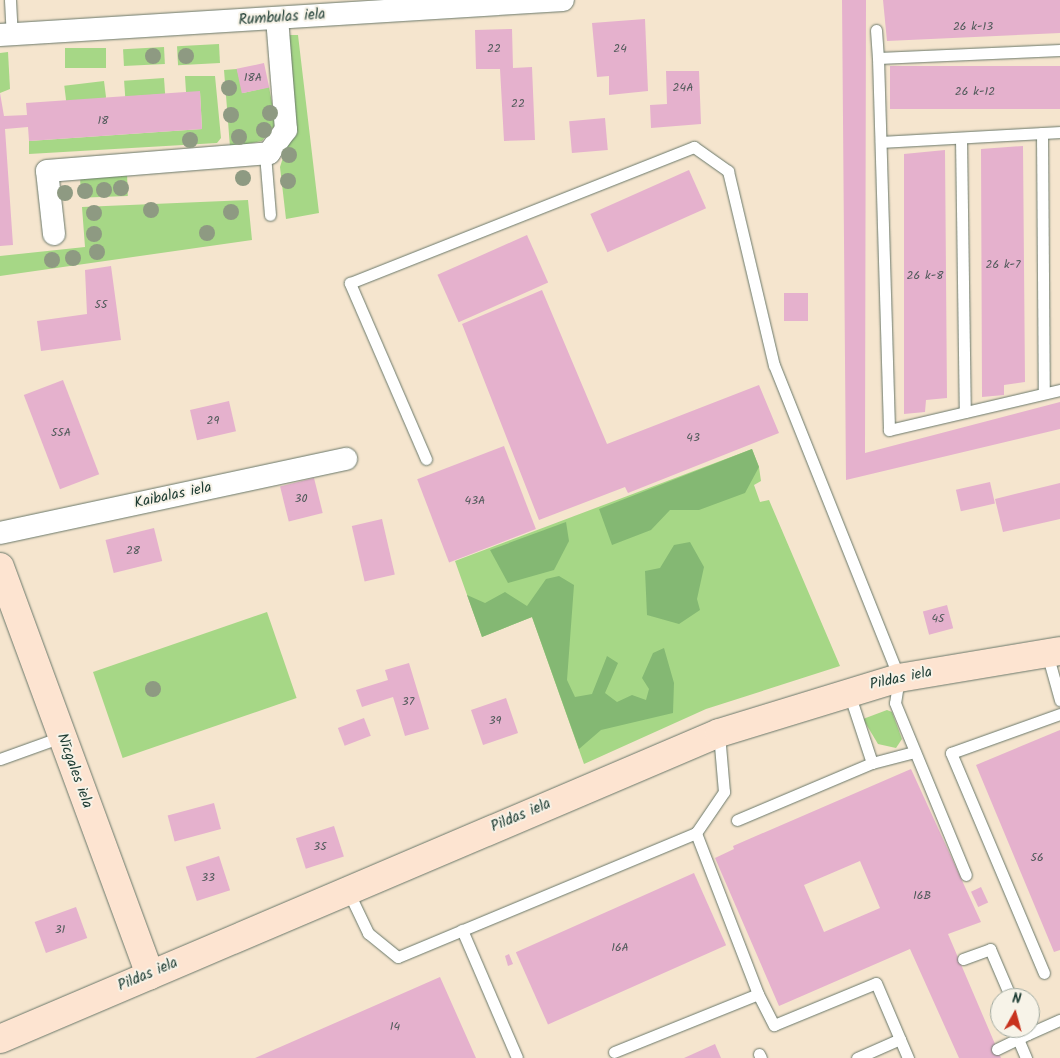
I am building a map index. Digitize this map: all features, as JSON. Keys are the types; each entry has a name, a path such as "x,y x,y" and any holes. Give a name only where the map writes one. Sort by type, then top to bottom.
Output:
{"street":[{"name":"Rumbulas iela","path":"6,35 277,18 374,6 563,0"},
{"path":"54,234 47,171 265,154 286,130 277,18"},
{"name":"Kaibalas iela","path":"0,534 346,460"},
{"name":"Nīcgales iela","path":"0,567 150,975"},
{"name":"Pildas iela","path":"0,1039 347,889 719,733 848,692 899,678 1053,652"}],"lane":[{"path":"6,35 10,0"},
{"path":"876,30 889,430 1060,390"},
{"path":"878,58 1060,50"},
{"path":"881,142 1060,132"},
{"path":"1042,133 1044,393"},
{"path":"961,138 966,412"},
{"path":"426,459 350,283 694,147 728,172 774,365 899,678 895,703 966,875"},
{"path":"265,154 270,214"},
{"path":"1053,652 1060,700"},
{"path":"848,692 872,763"},
{"path":"1044,973 951,753 1060,714"},
{"path":"347,889 368,933 398,957 696,833 724,792 719,733"},
{"path":"0,759 61,737"},
{"path":"737,820 872,763 914,752"},
{"path":"696,833 758,994 774,1025 876,983 908,1058"},
{"path":"462,930 516,1058"},
{"path":"963,960 990,949 1006,988"},
{"path":"614,1052 758,994"},
{"path":"1040,1028 1060,1020"},
{"path":"997,1048 1016,1038"},
{"path":"1024,1038 1026,1058"},
{"path":"857,1058 900,1040"}],"green space":[{"path":"288,35 298,35 319,213 286,219 280,167 292,129"},
{"path":"219,44 220,63 178,65 177,46"},
{"path":"164,47 165,64 124,66 123,49"},
{"path":"65,48 106,48 106,68 65,68"},
{"path":"8,52 10,89 0,93 0,53"},
{"path":"237,69 243,93 269,87 276,124 262,141 230,147 224,70"},
{"path":"185,76 215,76 221,138 217,143 29,154 29,141 202,129 200,92 186,92"},
{"path":"164,78 165,94 125,97 124,81"},
{"path":"104,81 106,98 66,103 64,86"},
{"path":"127,173 128,196 81,198 80,175"},
{"path":"248,200 252,240 0,276 0,256 85,247 82,207"},
{"path":"752,449 759,467 761,481 754,485 760,502 769,500 840,666 706,709 584,764 532,617 482,637 455,561"},
{"path":"752,449 759,467 745,493 699,510 670,510 651,530 612,545 599,509"},
{"path":"566,522 569,541 554,570 508,583 490,550"},
{"path":"690,542 704,567 697,599 700,610 679,624 647,615 645,571 660,568 674,545"},
{"path":"559,576 574,585 567,680 575,697 592,694 607,656 618,663 605,693 617,702 632,695 646,700 649,689 642,678 653,653 664,648 674,683 673,713 601,730 579,749 532,617 482,637 467,595 485,603 505,592 527,606 546,579"},
{"path":"267,612 297,698 123,758 93,672"},
{"path":"887,710 892,712 902,739 896,748 878,744 863,719"}],"building":[{"path":"842,0 866,0 865,453 1060,402 1060,429 846,480"},
{"path":"883,0 1060,0 1060,33 887,41"},
{"path":"645,19 648,91 609,95 609,76 597,77 592,23"},
{"path":"512,29 513,68 532,67 535,140 504,141 500,69 476,69 475,30"},
{"path":"264,63 269,87 242,93 237,69"},
{"path":"890,66 1060,66 1060,109 890,109"},
{"path":"666,71 699,71 701,124 651,128 650,105 667,104"},
{"path":"200,91 202,129 29,141 28,127 5,129 13,245 0,246 0,93 4,116 27,115 26,103"},
{"path":"605,118 608,150 572,153 569,121"},
{"path":"1023,146 1025,382 1004,385 1004,395 982,397 981,149"},
{"path":"945,150 947,398 926,400 925,412 904,414 904,154"},
{"path":"689,170 706,208 607,252 590,214"},
{"path":"527,235 548,283 459,322 437,275"},
{"path":"111,266 121,340 41,351 37,321 87,314 85,270"},
{"path":"542,290 607,444 759,385 779,433 628,493 625,487 539,520 462,324"},
{"path":"784,293 808,293 808,321 784,321"},
{"path":"63,380 99,474 60,489 24,395"},
{"path":"229,401 236,431 197,440 190,410"},
{"path":"504,446 536,529 449,562 417,479"},
{"path":"314,478 323,513 289,521 280,486"},
{"path":"990,482 995,503 961,511 956,490"},
{"path":"1060,483 1060,519 1003,532 995,499"},
{"path":"382,519 395,575 365,582 352,526"},
{"path":"154,528 162,561 114,573 105,540"},
{"path":"947,605 953,628 929,635 923,611"},
{"path":"409,663 429,729 405,736 393,697 362,707 356,690 388,680 385,670"},
{"path":"506,698 518,733 483,745 471,710"},
{"path":"364,718 371,736 345,746 338,728"},
{"path":"1060,730 1060,950 1054,952 976,765"},
{"path":"911,769 981,922 948,934 990,1032 990,1038 992,1038 1001,1058 959,1058 910,949 779,1006 715,858 734,849 733,846","holes":["860,861 880,908 824,932 804,885"]},
{"path":"214,803 221,829 175,842 168,815"},
{"path":"334,826 344,856 306,869 296,838"},
{"path":"219,856 230,890 197,901 186,867"},
{"path":"694,873 726,945 548,1024 516,952"},
{"path":"981,887 988,902 978,907 971,892"},
{"path":"76,907 87,938 46,953 35,922"},
{"path":"509,954 513,964 508,966 505,956"},
{"path":"440,977 476,1058 255,1058 399,995"},
{"path":"715,1044 721,1058 684,1058"}]}
